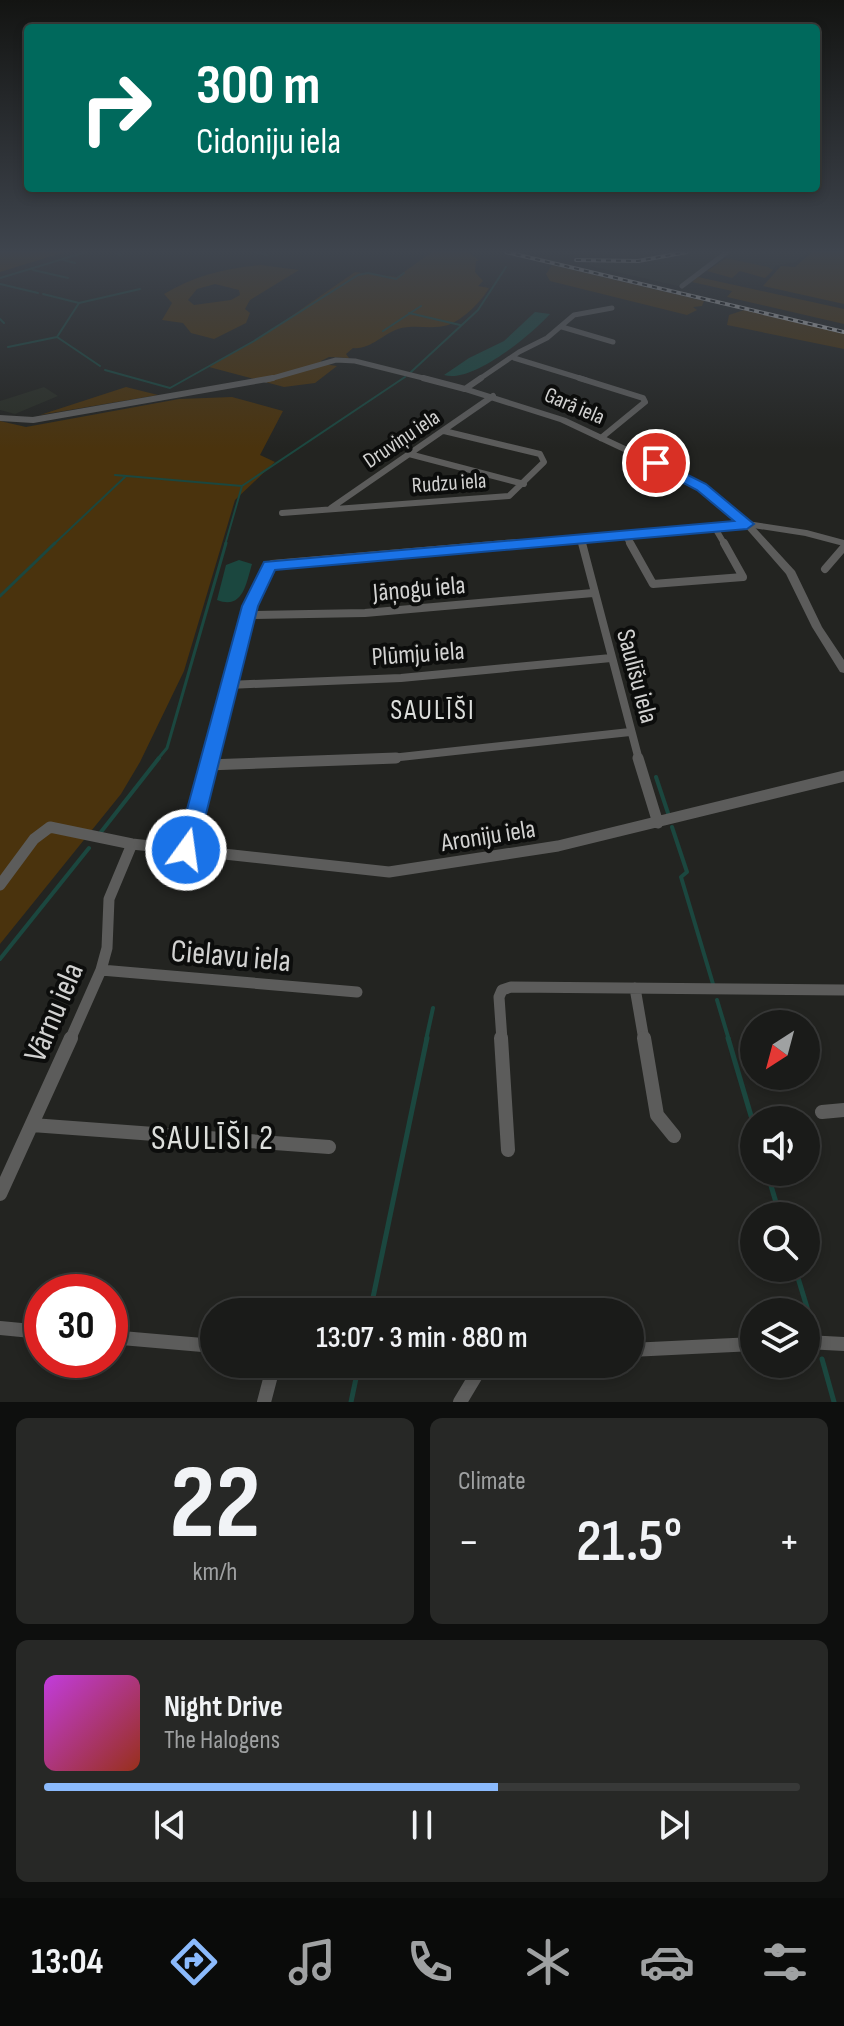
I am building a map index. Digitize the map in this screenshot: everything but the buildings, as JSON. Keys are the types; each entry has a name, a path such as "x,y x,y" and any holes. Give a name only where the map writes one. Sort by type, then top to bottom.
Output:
{"street":[{"path":"465,389 574,317"},
{"path":"562,327 613,342"},
{"path":"514,358 643,398 645,402 601,438"},
{"name":"Garā iela","path":"0,418 33,420 207,389 253,384 336,360 355,361 493,396 540,411 702,487 747,524 791,573 817,627 844,669"},
{"name":"Druviņu iela","path":"330,509 493,396"},
{"name":"Rudzu iela","path":"282,513 509,496 544,462 544,458 444,431"},
{"path":"409,454 524,484"},
{"path":"186,850 248,615 272,564 747,524 806,533 844,545 825,569"},
{"path":"625,535 653,584 743,577 715,528"},
{"name":"Saulīšu iela","path":"581,538 630,732 658,823"},
{"name":"Jāņogu iela","path":"248,615 365,613 593,593"},
{"name":"Plūmju iela","path":"228,685 401,678 611,658"},
{"path":"207,765 380,760 630,732"},
{"name":"Aroniju iela","path":"0,885 34,839 50,827 132,844 389,872 544,849 844,776"},
{"name":"Vārnu iela","path":"0,1194 101,970 107,948 109,899 132,844"},
{"name":"Cielavu iela","path":"101,970 357,992"},
{"path":"508,1150 499,997 502,990 511,987 844,990"},
{"path":"635,988 657,1115 674,1136"},
{"path":"822,1112 844,1110"},
{"path":"32,1125 329,1147"},
{"path":"0,1328 24,1330"},
{"path":"128,1339 200,1345"},
{"path":"820,1343 844,1344"},
{"path":"644,1349 740,1345"},
{"path":"264,1402 270,1378"},
{"path":"460,1402 474,1378"}],"shaded area":[{"path":"164,317 248,317 246,323 214,339 191,333 183,323 162,320"},
{"path":"290,317 462,317 442,326 398,329 365,347 353,348 346,354 349,358 329,357 321,361 323,364 337,366 315,383 284,387 209,367"},
{"path":"729,317 775,317 844,334 844,349 727,325"},
{"path":"816,317 844,317 844,324"},
{"path":"44,387 58,396 15,414 0,410 0,401"},
{"path":"126,387 158,395 40,415"},
{"path":"232,397 283,411 260,455 275,462 235,500 184,671 140,762 121,794 0,944 0,421 26,427 179,399"}],"water":[{"path":"529,317 546,317 529,334 485,365 456,376 444,375 469,358 504,341"},
{"path":"239,560 252,564 242,593 233,601 217,600 226,565"}],"waterway":[{"path":"57,337 70,317"},
{"path":"105,370 170,388 291,317"},
{"path":"383,331 404,317"},
{"path":"428,317 460,325"},
{"path":"411,372 470,317"},
{"path":"0,319 4,323"},
{"path":"8,347 57,337"},
{"path":"57,337 100,366"},
{"path":"242,486 405,377"},
{"path":"115,475 242,486"},
{"path":"53,545 126,476"},
{"path":"225,545 242,486"},
{"path":"0,596 55,543"},
{"path":"157,760 167,748 226,543"},
{"path":"101,832 159,758"},
{"path":"656,777 668,813"},
{"path":"672,827 687,872 681,877 713,984"},
{"path":"0,959 89,848"},
{"path":"717,1000 729,1040"},
{"path":"426,1040 433,1008"},
{"path":"373,1298 427,1038"},
{"path":"728,1038 748,1106"},
{"path":"771,1186 776,1202"},
{"path":"799,1282 804,1298"},
{"path":"822,1359 834,1402"},
{"path":"351,1402 356,1378"}],"railway":[{"path":"782,317 844,332"}],"district":[{"name":"SAULĪŠI","path":"433,709"},
{"name":"SAULĪŠI 2","path":"213,1137"}],"route":[{"path":"186,850 250,606 269,566 747,524 702,487 656,463"}]}
